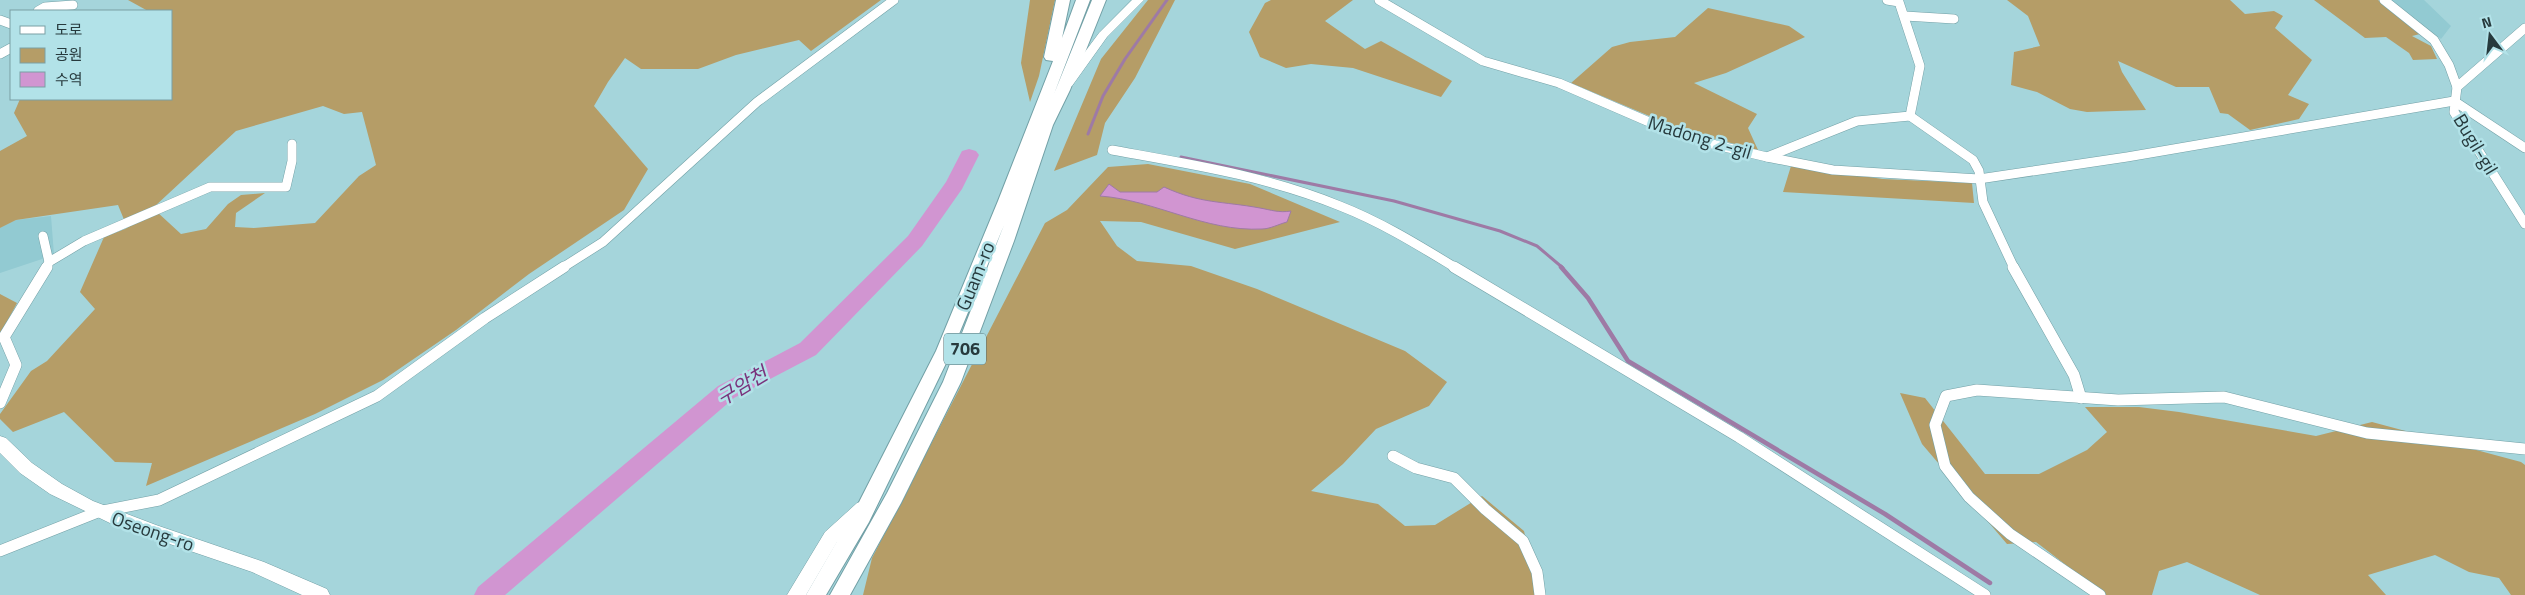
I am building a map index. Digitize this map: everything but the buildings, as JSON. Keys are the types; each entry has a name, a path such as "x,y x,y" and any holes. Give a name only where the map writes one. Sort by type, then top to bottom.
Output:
{"main road":[{"name":"706","path":"1028,138 1054,48 1062,0"},
{"name":"Guam-ro","path":"816,595 868,503 944,351 1006,201 1028,138 1083,0"},
{"name":"Guam-ro","path":"840,595 894,498 952,382 1006,241 1046,125 1063,90 1099,0"},
{"name":"Oseong-ro","path":"0,443 16,461 59,492 98,512 258,568 321,595"},
{"path":"796,595 831,537 868,503"},
{"path":"847,595 853,572"}],"street":[{"path":"0,551 46,531 98,512 160,500 377,396 485,318 603,242 758,102 894,0"},
{"name":"706","path":"1063,90 1103,35 1138,0"},
{"name":"Madong 2-gil","path":"1379,0 1483,61 1559,83 1687,136 1767,157 1857,122 1910,116"},
{"path":"1887,0 1899,2 1920,66 1910,116 1973,160 1979,171 1983,202 2004,250 2074,375 2081,398"},
{"path":"2384,0 2434,40 2449,65 2457,87"},
{"path":"40,10 46,7 73,5 67,10"},
{"path":"1905,16 1954,19"},
{"name":"Bugil-gil","path":"2525,28 2457,87 2454,101 2454,112 2525,224"},
{"path":"1767,157 1833,170 1979,179 2127,157 2454,101 2525,148"},
{"path":"0,403 4,398 16,365 4,337 38,284 49,262 84,241 210,187 286,187 292,161 292,144"},
{"path":"1112,150 1232,173 1272,183 1317,197 1366,217 1409,240 1738,437 1985,595"},
{"path":"43,236 49,262"},
{"path":"2100,595 2010,534 1969,497 1945,466 1935,425 1946,396 1977,390 2118,400 2224,396 2367,433 2525,448"},
{"path":"1393,456 1397,460 1416,468 1454,478 1485,509 1523,541 1537,572 1540,595"}],"shaded area":[{"path":"2389,0 2424,0 2451,26 2441,39"},
{"path":"51,216 54,255 0,273 0,228 16,220"}],"green space":[{"path":"128,0 881,0 811,51 799,40 736,55 698,69 641,69 625,58 594,106 648,169 624,210 529,274 456,330 383,380 315,414 146,486 152,463 115,462 64,412 13,432 0,419 0,414 31,371 47,361 95,309 80,292 104,237 125,229 156,211 181,234 206,229 228,204 241,195 265,193 236,213 235,227 254,228 315,223 359,176 376,165 362,112 344,114 323,106 236,131 154,207 125,222 118,205 16,220 0,228 0,151 27,136 14,113 20,100 172,100 172,10 146,10"},
{"path":"1030,0 1055,0 1039,76 1030,102 1021,63"},
{"path":"1148,0 1175,0 1135,78 1105,123 1097,155 1054,171 1101,59"},
{"path":"1271,0 1353,0 1325,21 1365,49 1381,41 1452,81 1441,97 1353,68 1311,64 1286,68 1260,57 1249,32 1265,3"},
{"path":"2007,0 2230,0 2245,14 2274,11 2283,16 2275,28 2312,60 2288,95 2309,104 2299,119 2250,130 2228,114 2220,113 2209,87 2176,87 2118,61 2122,72 2146,110 2087,112 2070,109 2037,92 2011,85 2014,52 2040,46 2028,16"},
{"path":"2314,0 2378,0 2420,34 2412,36 2431,46 2437,59 2413,60 2409,53 2386,37 2365,38"},
{"path":"1708,8 1789,26 1805,37 1726,73 1694,83 1757,114 1748,128 1758,150 1685,131 1571,83 1612,47 1630,42 1675,37"},
{"path":"1148,164 1250,184 1340,222 1235,249 1141,222 1100,221 1117,246 1137,261 1191,266 1257,289 1405,351 1447,382 1429,406 1376,429 1343,464 1311,491 1378,504 1405,526 1435,525 1482,496 1524,531 1539,595 863,595 872,558 1045,223 1067,210 1108,167"},
{"path":"1791,166 1883,179 1972,183 1974,203 1783,192"},
{"path":"0,294 17,303 0,335"},
{"path":"1900,393 1925,398 1985,474 2039,474 2087,450 2107,432 2085,407 2139,407 2179,412 2316,436 2372,422 2521,462 2525,465 2525,595 2511,595 2499,578 2469,572 2435,555 2368,575 2386,595 2260,595 2187,562 2159,571 2152,595 2105,595 2036,542 2007,544 1922,444"}],"water":[{"path":"1109,184 1120,192 1157,192 1164,187 1201,199 1275,211 1291,211 1287,222 1268,228 1241,229 1220,226 1140,203 1100,196"}],"waterway":[{"path":"1088,134 1103,96 1125,59 1167,0"},
{"name":"구암천","path":"487,595 726,392 808,349 915,241 955,184 969,155"},
{"path":"1181,157 1394,201 1500,231 1537,246 1563,268"},
{"path":"1561,267 1588,298 1628,361 1885,514 1990,583"}]}
